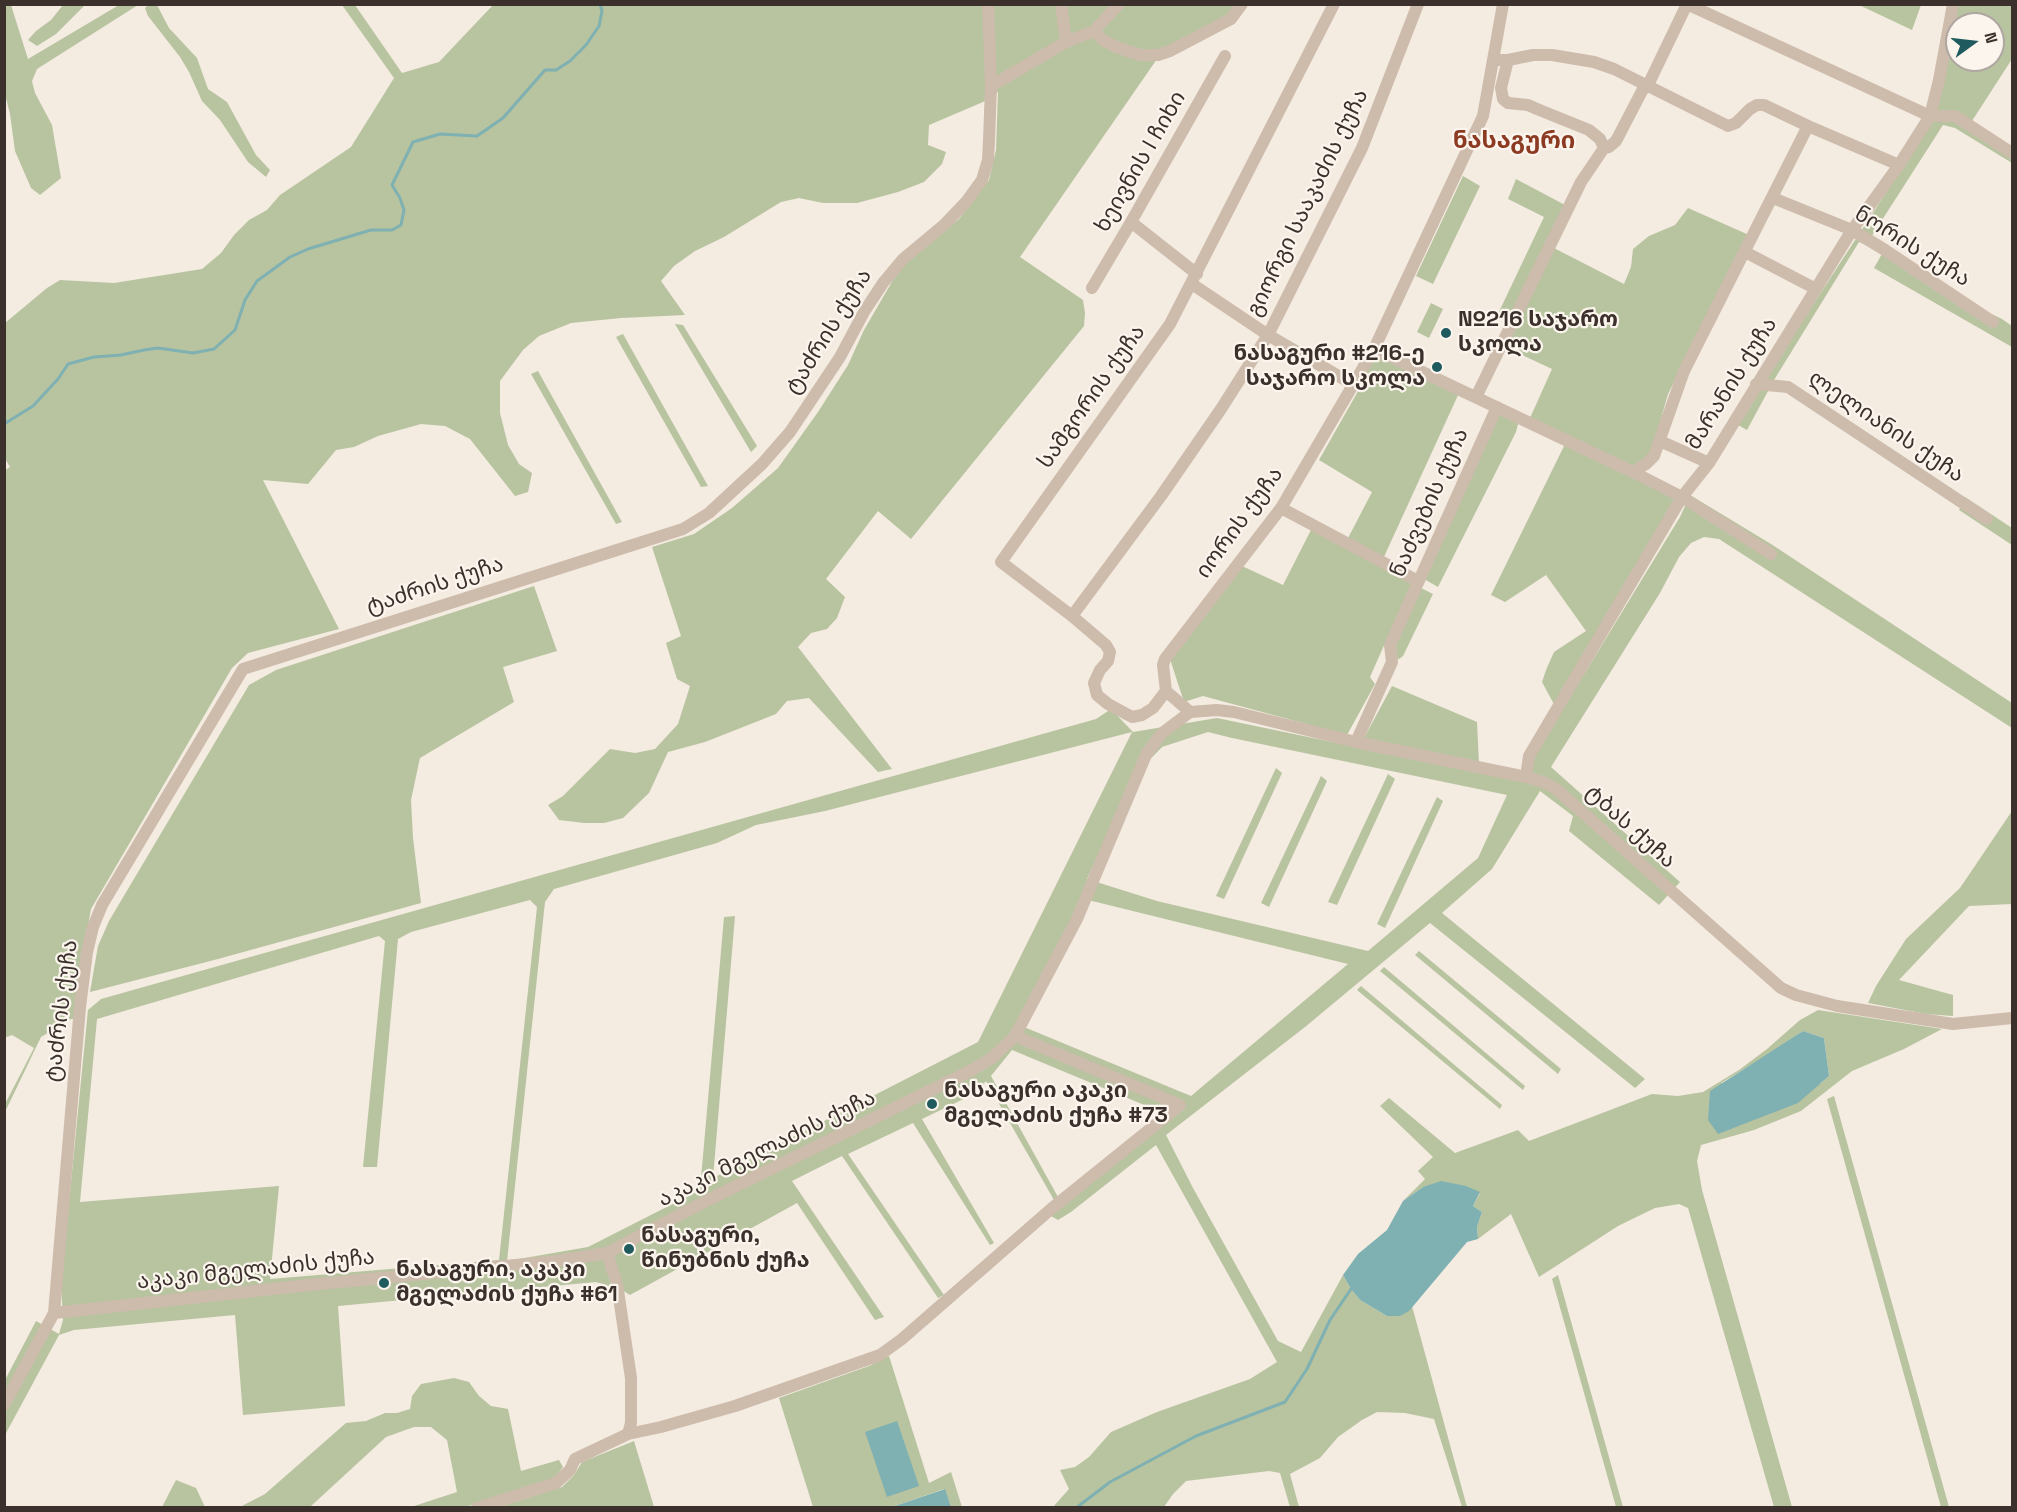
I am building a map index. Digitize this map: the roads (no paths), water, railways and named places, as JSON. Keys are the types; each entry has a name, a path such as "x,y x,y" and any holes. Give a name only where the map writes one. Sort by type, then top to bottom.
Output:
{"street":[{"name":"ტაძრის ქუჩა","path":"54,1313 80,1007 87,952 93,927 102,905 243,669 682,528 709,513 762,464 790,432 840,357 864,312 883,283 903,259 945,224 966,202 982,180 988,159 991,86 988,4"},
{"path":"1061,4 1066,42"},
{"path":"991,86 1066,42 1094,31 1119,4"},
{"path":"1094,31 1103,40 1116,47 1140,55 1158,55 1231,19 1242,4"},
{"name":"სამგორის ქუჩა","path":"1166,691 1153,708 1142,715 1132,717 1102,699 1097,695 1094,683 1100,670 1108,661 1110,652 1106,645 1001,562 1170,324 1334,4"},
{"name":"გიორგი სააკაძის ქუჩა","path":"1072,616 1221,410 1268,335 1362,148 1418,4"},
{"name":"იორის ქუჩა","path":"1166,691 1163,665 1168,654 1281,508 1374,349 1484,116 1503,4"},
{"path":"1476,397 1581,182 1604,148 1610,147 1616,141 1642,91 1647,86 1687,4 1930,116 1955,116 2013,153"},
{"name":"მარანის ქუჩა","path":"1526,777 1529,756 1682,497 1709,463 1852,230 1899,165 1930,116 1953,4"},
{"path":"1493,60 1508,60 1533,55 1576,58 1614,69 1728,126 1736,123 1750,109 1757,105 1764,105 1899,165"},
{"name":"ხეივნის I ჩიხი","path":"1092,288 1225,56"},
{"path":"1508,60 1501,88 1503,99 1508,103 1528,105 1589,130 1600,139 1604,148"},
{"path":"1633,472 1654,456 1684,370 1808,126"},
{"name":"ნორის ქუჩა","path":"1773,198 1852,230 1993,322"},
{"path":"1131,222 1194,279 1268,335 1354,385"},
{"path":"1745,252 1816,289"},
{"path":"1374,349 1682,497 1772,554"},
{"name":"ლელიანის ქუჩა","path":"1756,384 1788,387 1987,519"},
{"name":"ნაძვების ქუჩა","path":"1356,742 1392,662 1390,645 1497,408"},
{"path":"1660,441 1709,463"},
{"path":"1281,508 1418,582"},
{"path":"477,1508 556,1483 570,1470 575,1459 628,1434 735,1406 880,1356 1051,1209 1180,1105 1016,1036 1077,918 1146,755 1161,734 1190,712 1166,691"},
{"name":"ტბას ქუჩა","path":"1190,712 1217,710 1234,712 1356,742 1526,777 1555,788 1781,988 1796,995 1837,1006 1953,1024 2013,1018"},
{"name":"აკაკი მგელაძის ქუჩა","path":"54,1313 557,1261 607,1253 974,1069 992,1058 1016,1036"},
{"path":"607,1253 617,1284 632,1378 631,1423 628,1434"},
{"path":"4,1405 54,1313"}],"water":[{"path":"1803,1031 1824,1038 1829,1076 1798,1103 1718,1134 1708,1120 1710,1091"},
{"path":"1441,1181 1466,1186 1480,1192 1473,1206 1482,1212 1477,1227 1478,1239 1467,1242 1409,1311 1400,1316 1387,1316 1360,1300 1343,1275 1358,1254 1387,1230 1403,1201 1423,1187"},
{"path":"897,1421 919,1486 887,1497 865,1432"},
{"path":"945,1489 951,1507 892,1507"}],"waterway":[{"path":"4,424 33,406 58,379 68,364 94,357 158,348 193,353 214,349 235,330 245,300 257,281 290,257 308,249 371,230 392,230 401,225 404,210 392,185 413,142 440,134 477,136 503,118 545,70 556,70 570,61 586,45 599,26 602,11 600,4"},
{"path":"1076,1508 1110,1482 1196,1436 1285,1402 1307,1369 1330,1320 1351,1289"}],"place":[{"name":"№216 საჯარო სკოლა","path":"1446,333"},
{"name":"ნასაგური #216-ე საჯარო სკოლა","path":"1437,367"},
{"name":"ნასაგური აკაკი მგელაძის ქუჩა #73","path":"932,1104"},
{"name":"ნასაგური, წინუბნის ქუჩა","path":"629,1249"},
{"name":"ნასაგური, აკაკი მგელაძის ქუჩა #61","path":"384,1283"}],"district":[{"name":"ნასაგური","path":"1514,141"}]}
